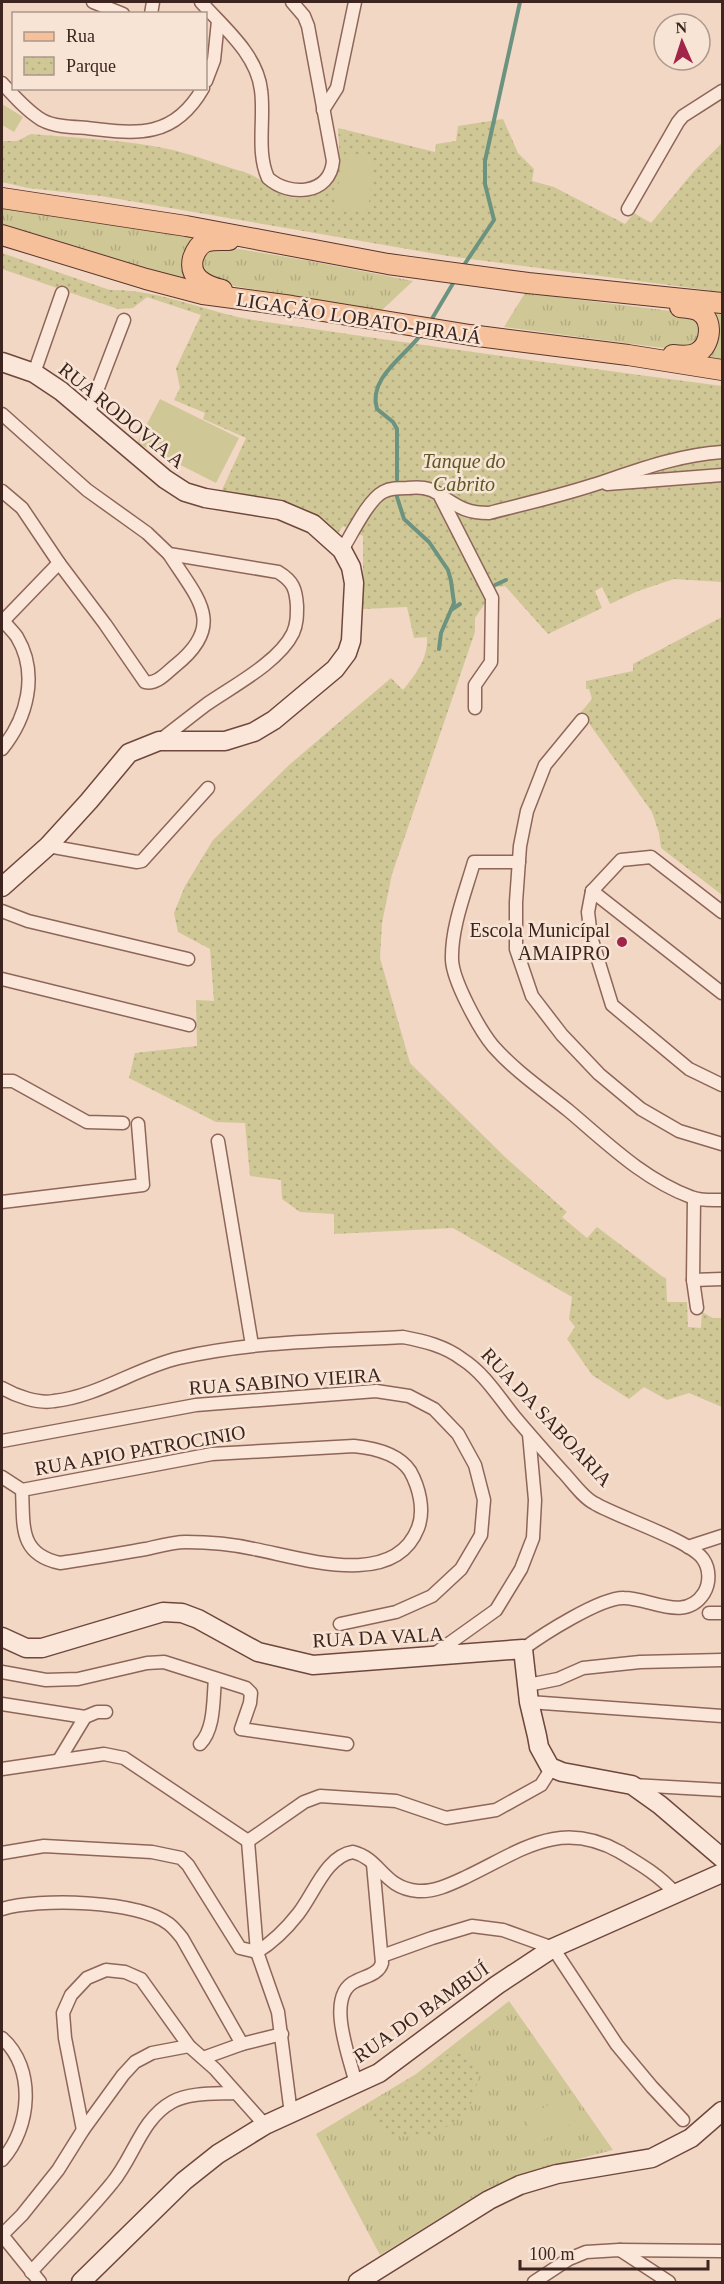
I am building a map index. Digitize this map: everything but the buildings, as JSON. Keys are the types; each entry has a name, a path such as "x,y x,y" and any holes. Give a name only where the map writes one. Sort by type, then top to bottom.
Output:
{"main road":[{"path":"2,198 186,226 388,264 528,283 723,303"},
{"name":"LIGAÇÃO LOBATO-PIRAJÁ","path":"2,235 203,294 470,335 628,355 723,370"},
{"path":"266,241 206,242 194,255 193,269 202,282 211,287 292,306"},
{"path":"607,291 697,310 705,316 708,323 706,344 695,354 686,356 628,355"}],"street":[{"path":"93,2 118,12"},
{"path":"201,2 247,54 256,71 261,89 264,168 268,178 276,185 289,190 309,189 321,183 330,173 333,161 306,21 291,2"},
{"path":"323,110 337,88 355,2"},
{"path":"207,78 214,60 218,21"},
{"path":"2,83 30,110 49,123 130,133 150,131 171,123 187,111 201,90"},
{"path":"628,209 678,122 683,116 723,91"},
{"path":"2,241 33,245"},
{"path":"34,374 62,293"},
{"path":"88,414 124,320"},
{"name":"RUA RODOVIA A","path":"2,362 34,374 61,391 165,479 185,492 291,514 323,530 342,550 353,575 351,641 347,653 335,669 274,720 254,732 225,741 159,741 129,753 48,846 2,887"},
{"path":"2,414 87,490 147,532 169,554 201,604 205,620 201,638 192,652 157,681 145,682 22,508 2,491"},
{"path":"342,550 371,504 381,493 389,489 426,488 463,510 489,513 590,486 676,458 723,452"},
{"path":"590,486 723,475"},
{"path":"439,494 492,598 491,662 475,685 475,708"},
{"path":"159,741 205,706 263,667 292,635 297,621 296,591 289,579 278,572 169,554"},
{"path":"2,749 25,709 28,673 17,637 2,621 59,563"},
{"path":"582,720 545,765 527,811 519,862 516,949 532,996 562,1035 599,1074 641,1109 679,1131 723,1144"},
{"path":"48,846 142,861 208,788"},
{"path":"723,912 651,857 621,860 592,891 588,912 591,937 612,1005 689,1069 723,1085"},
{"path":"519,862 474,862 455,932 452,961 457,978 477,1022 493,1046 520,1073 568,1110 618,1154 663,1185 694,1199 723,1200"},
{"path":"592,891 723,993"},
{"path":"2,911 28,921 188,959"},
{"path":"2,979 189,1025"},
{"path":"2,1081 13,1081 87,1122 123,1123"},
{"path":"2,1202 143,1185 138,1124"},
{"path":"218,1142 252,1345"},
{"path":"694,1199 693,1280 697,1308"},
{"path":"693,1280 723,1279"},
{"name":"RUA DA SABOARIA","path":"2,1388 14,1395 51,1402 80,1397 142,1370 178,1358 252,1345 403,1337 434,1344 460,1357 472,1365 529,1434 592,1503 688,1547 703,1559 709,1577 707,1587 696,1602 677,1608 630,1598 615,1598 540,1637 523,1649"},
{"name":"RUA SABINO VIEIRA","path":"2,1441 196,1405 376,1391 409,1396 434,1409 458,1434 475,1465 484,1500 481,1535 461,1569 432,1596 396,1612 340,1624"},
{"path":"429,1658 496,1610 521,1569 533,1538 535,1500 529,1434"},
{"name":"RUA APIO PATROCINIO","path":"2,1477 22,1490 212,1454 354,1446 381,1451 406,1466 416,1481 421,1502 419,1524 411,1543 393,1558 363,1565 329,1564 251,1548 182,1542 60,1563 45,1560 32,1549 25,1535 22,1490"},
{"path":"688,1547 723,1536"},
{"name":"RUA DA VALA","path":"2,1637 26,1648 42,1648 163,1611 172,1611 198,1619 258,1652 304,1664 429,1658 523,1649"},
{"path":"709,1613 723,1613"},
{"path":"523,1649 539,1747 550,1767 562,1772 632,1785 723,1790"},
{"path":"529,1694 583,1668 640,1662 723,1660"},
{"path":"2,1672 46,1680 78,1679 147,1663 164,1662 246,1688 251,1692 250,1703 241,1729 347,1744"},
{"path":"200,1744 204,1740 211,1721 215,1679"},
{"path":"529,1694 723,1716"},
{"path":"2,1704 86,1717 97,1712 106,1712"},
{"path":"59,1760 86,1717"},
{"path":"2,1769 104,1754 124,1758 248,1841"},
{"path":"248,1841 304,1802 320,1796 396,1801 447,1818 496,1810 541,1785 550,1767"},
{"path":"632,1785 660,1805 723,1858"},
{"path":"2,1853 44,1846 152,1852 181,1858 188,1865 240,1948 257,1952 267,1946 291,1922 339,1857 353,1852 368,1858 390,1881 403,1888 428,1890 455,1882 548,1839 576,1836 608,1845 661,1879 675,1893"},
{"path":"248,1841 257,1952 278,2012 291,2114"},
{"path":"356,2084 340,2016 341,1996 352,1983 381,1968 382,1956 374,1864"},
{"name":"RUA DO BAMBUÍ","path":"81,2283 184,2181 218,2154 265,2125 379,2073 497,1985 553,1948 723,1873"},
{"path":"2,1909 16,1905 49,1903 106,1905 149,1914 168,1923 182,1938 242,2044"},
{"path":"382,1956 472,1926 503,1930 553,1948 617,2045 683,2120"},
{"path":"83,2130 65,2038 63,2013 70,1995 87,1978 106,1970 125,1972 141,1979 189,2046 265,2125"},
{"path":"203,2058 242,2044 282,2034"},
{"path":"2,2038 20,2061 27,2089 22,2122 12,2148 2,2160"},
{"path":"189,2046 152,2053 135,2062 83,2130 58,2170 22,2215 2,2235 36,2280 114,2182 147,2125 158,2111 174,2101 192,2096 236,2093"},
{"path":"358,2283 504,2192 557,2174 652,2158 691,2138 723,2110"},
{"path":"619,2250 669,2283"},
{"path":"534,2283 569,2259 586,2252 723,2251"}],"green space":[{"path":"2,104 23,117 14,132 2,125"},
{"path":"503,119 518,153 534,169 532,181 554,187 625,224 634,213 651,223 694,171 722,143 722,292 448,256 101,196 28,188 2,182 2,141 17,141 31,134 121,142 173,150 244,172 285,195 304,198 325,190 336,176 339,158 338,128 435,152 436,144 456,141 458,126"},
{"path":"342,155 373,158 368,212 336,209"},
{"path":"2,206 199,236 189,281 2,226"},
{"path":"222,246 413,281 381,311 222,284 203,273 202,261 207,251"},
{"name":"Tanque do Cabrito","path":"2,253 110,290 148,293 241,318 722,386 722,582 674,579 638,591 610,604 602,587 595,591 602,608 548,634 505,586 496,587 475,618 475,632 392,874 382,923 380,958 410,1063 505,1157 567,1212 562,1217 587,1238 597,1227 666,1278 667,1302 687,1302 688,1327 701,1328 702,1312 713,1318 722,1318 722,1407 689,1393 667,1400 644,1387 629,1399 592,1375 567,1339 575,1327 569,1319 572,1297 453,1228 334,1234 334,1214 300,1212 282,1199 281,1180 250,1176 245,1123 216,1122 129,1078 135,1053 197,1046 196,1000 214,1001 210,949 178,932 174,913 185,886 213,840 289,765 391,678 403,690 417,672 423,659 427,637 414,638 407,607 363,609 363,536 343,526 338,533 318,518 279,499 221,492 246,438 203,419 205,413 174,400 180,388 176,368 201,315 147,297 133,308 118,309 2,269"},
{"path":"525,293 679,312 696,317 701,327 697,344 671,349 504,327"},
{"path":"708,310 722,312 722,364 703,361"},
{"path":"160,399 239,438 216,483 137,443"},
{"path":"722,617 722,895 661,848 652,812 581,712 592,699 589,689 586,689 586,681 633,671 633,664"},
{"path":"509,2001 613,2150 547,2167 488,2188 380,2255 316,2134 416,2074"},
{"path":"459,2046 480,2074 471,2104 455,2122 429,2137 387,2136 369,2112"},
{"path":"569,2093 583,2117 538,2143 524,2119"}],"waterway":[{"path":"462,268 494,220 485,184 485,161 520,2"},
{"path":"430,322 455,280"},
{"path":"397,480 397,429 393,422 377,409 375,398 383,377 422,333"},
{"path":"397,497 404,519 429,542 448,570 454,603 441,633 439,649"},
{"path":"495,585 506,580"},
{"path":"451,610 460,604"}],"place":[{"name":"Escola Municípal AMAIPRO","path":"622,942"}]}
